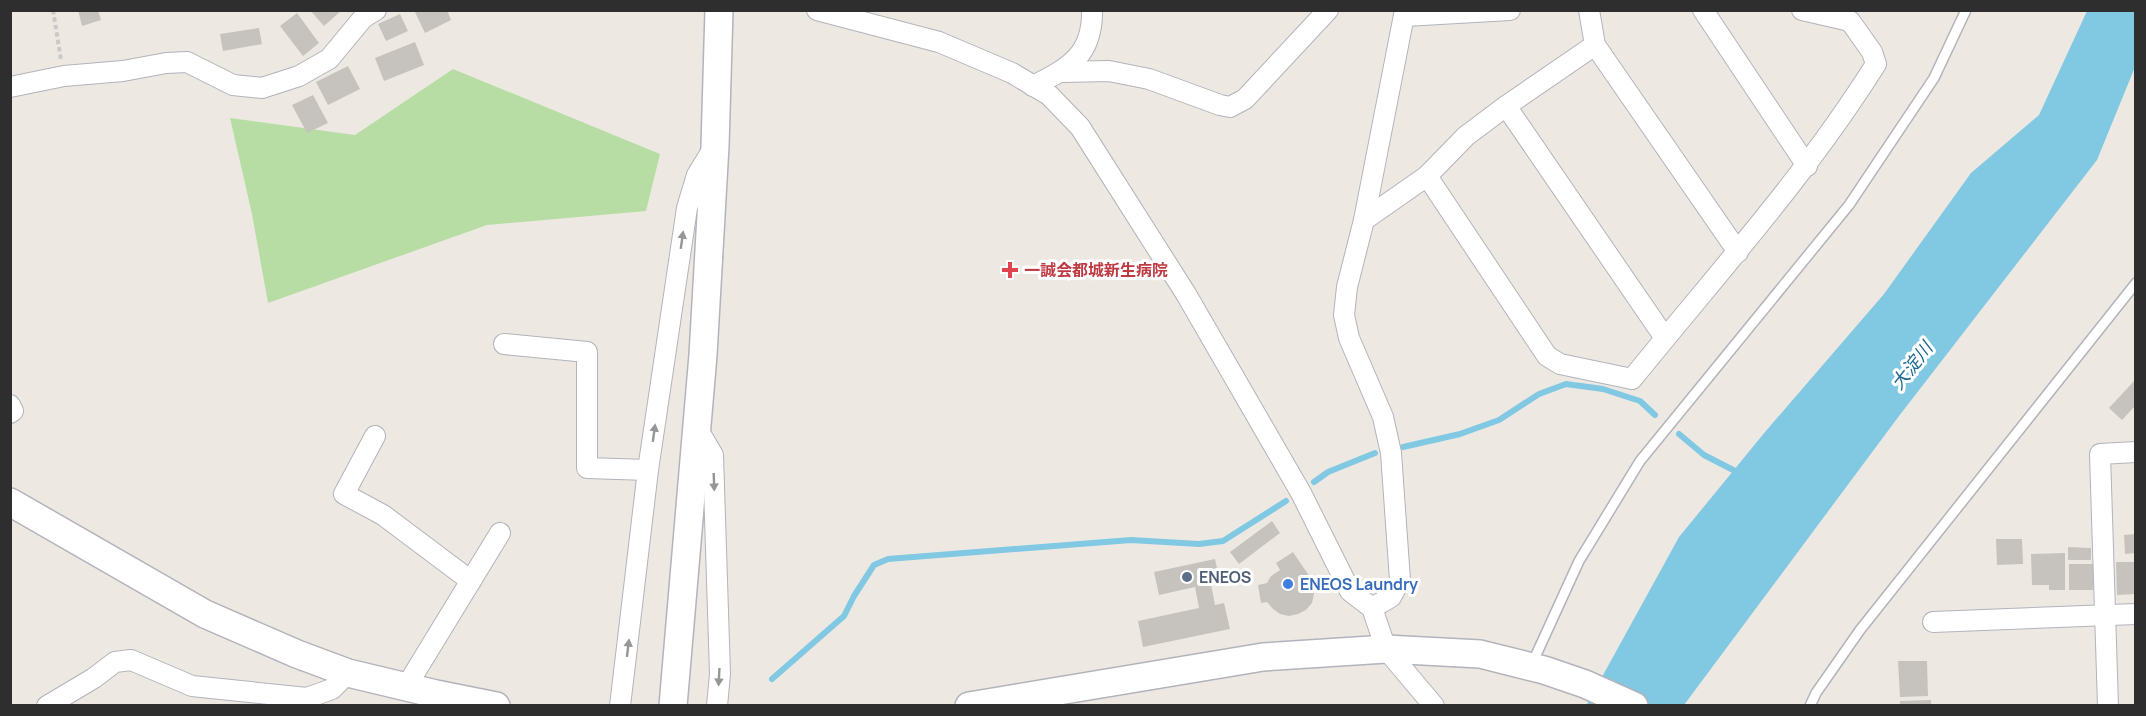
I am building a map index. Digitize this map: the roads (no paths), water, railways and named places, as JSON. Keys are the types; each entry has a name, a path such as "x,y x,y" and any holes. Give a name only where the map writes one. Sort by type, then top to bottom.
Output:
{"street":[{"path":"10,87 64,76 187,62 233,85 262,88 299,76 328,59 363,18 375,10"},
{"path":"673,705 697,428 715,146 719,10"},
{"path":"816,10 939,42 1012,73 1049,95 1080,127 1214,344 1301,493 1350,591 1372,608 1386,649 1434,705"},
{"path":"1033,86 1062,72 1086,47 1092,28 1092,10"},
{"path":"1062,72 1109,71 1149,79 1220,105 1230,106 1245,99 1328,10"},
{"path":"1372,608 1391,597 1400,580 1391,453 1383,417 1349,338 1344,315 1347,287 1364,219 1405,13 1510,10"},
{"path":"1589,10 1595,45 1738,252"},
{"path":"1703,10 1807,166"},
{"path":"1427,176 1547,356 1560,364 1632,379 1807,166 1844,115 1876,64 1872,52 1850,21 1802,10"},
{"path":"1364,219 1427,176 1466,136 1595,45"},
{"path":"1506,106 1665,338"},
{"path":"620,705 648,470 687,208 697,175 715,146"},
{"path":"504,344 587,352 587,468 648,470"},
{"path":"10,405 13,411 10,413"},
{"path":"697,428 713,455 720,674 717,705"},
{"path":"375,436 344,494 383,515 471,581"},
{"path":"2108,705 2100,454 2136,452"},
{"path":"10,502 205,614 297,654 348,673 496,705"},
{"path":"406,687 500,533"},
{"path":"1933,622 2136,615"},
{"path":"969,705 1263,657 1386,649 1480,654 1585,684 1634,705"},
{"path":"47,705 94,678 115,662 131,660 192,686 307,698 332,689 348,673"}],"lane":[{"path":"1537,669 1579,561 1640,461 1850,205 1934,78 1966,10"},
{"path":"1810,705 1860,630 2136,283"}],"water":[{"name":"大淀川","path":"2087,11 2135,11 2135,67 2097,160 1899,416 1684,705 1586,706 1679,537 1765,432 1884,294 1971,173 2039,115"}],"waterway":[{"path":"1403,447 1460,434 1499,420 1539,394 1566,384 1603,389 1640,401 1655,415"},
{"path":"1679,434 1704,455 1739,473"},
{"path":"1314,482 1328,472 1375,453"},
{"path":"772,679 844,616 874,565 888,559 1131,540 1199,544 1223,541 1286,501"}],"place":[{"name":"一誠会都城新生病院","path":"1010,270"},
{"name":"ENEOS","path":"1187,577"},
{"name":"ENEOS Laundry","path":"1288,584"}]}
